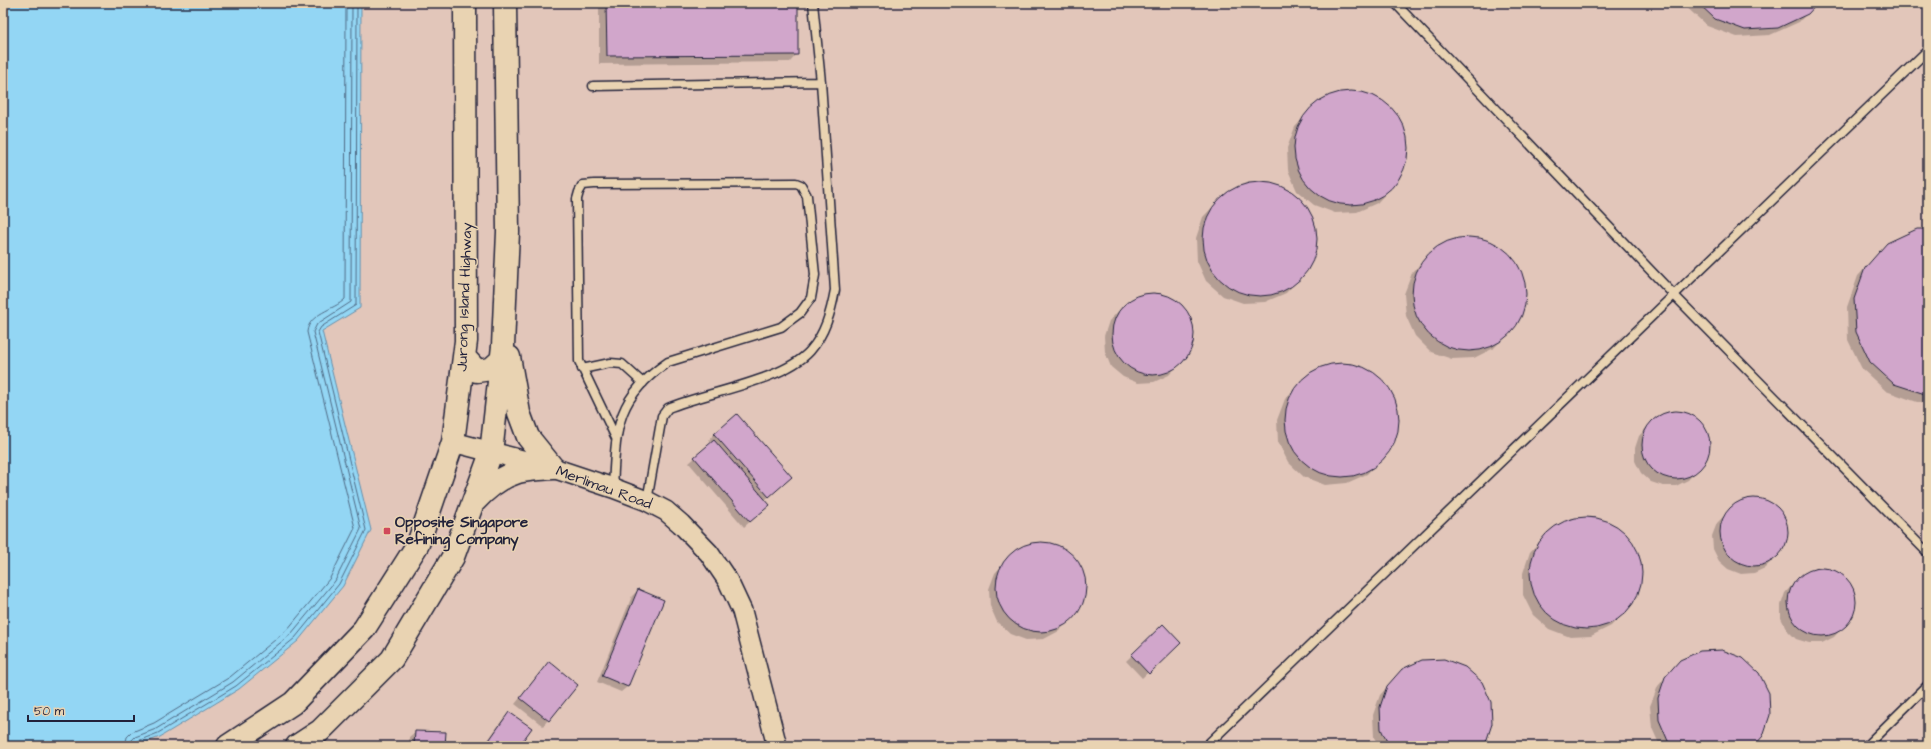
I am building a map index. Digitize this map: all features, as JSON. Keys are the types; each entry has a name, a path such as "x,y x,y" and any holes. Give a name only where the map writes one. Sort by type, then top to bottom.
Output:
{"main road":[{"name":"Jurong Island Highway","path":"228,746 293,704 364,630 418,544 453,442 465,358 467,246 465,3"},
{"path":"297,746 320,731 392,659 453,557 491,453 504,329 508,232 505,3"},
{"path":"504,329 519,413 528,437 553,468"},
{"path":"465,358 476,371 491,369 501,360"},
{"path":"473,502 501,479 518,472 553,468"}],"street":[{"name":"Merlimau Road","path":"453,442 553,468 613,488 647,501 666,511 681,524 709,553 728,581 742,611 777,746"}],"lane":[{"path":"647,501 662,416 668,408 776,374 795,365 810,351 824,330 835,290 821,82 813,3"},
{"path":"1395,3 1674,296 1928,553"},
{"path":"1206,746 1928,50"},
{"path":"593,86 821,82"},
{"path":"613,488 616,438 622,413 634,392 653,372 668,362 781,327 800,313 811,298 815,275 807,196 801,185 780,183 584,185 579,192 577,199 578,351 582,369 616,438"},
{"path":"582,369 610,363 622,364 643,383"},
{"path":"1866,746 1928,685"}],"shaded area":[{"path":"361,3 1928,3 1928,746 135,746 160,737 239,689 298,641 371,530 322,331 360,308"}],"water":[{"path":"3,3 361,3 360,308 322,331 371,530 343,586 298,641 239,689 160,737 135,746 3,746"}],"building":[{"path":"606,3 798,3 798,55 607,56"},
{"path":"1698,3 1818,3 1808,14 1778,28 1745,30 1715,19"},
{"path":"1351,91 1373,95 1383,100 1399,116 1404,126 1408,148 1404,170 1399,180 1383,196 1373,201 1351,205 1329,201 1319,196 1303,180 1298,170 1294,148 1298,126 1303,116 1319,100 1329,95"},
{"path":"1260,182 1282,186 1292,191 1308,207 1313,217 1317,239 1313,261 1308,271 1292,287 1282,292 1260,296 1238,292 1228,287 1212,271 1207,261 1203,239 1207,217 1212,207 1228,191 1238,186"},
{"path":"1917,229 1928,229 1928,395 1894,384 1870,362 1856,332 1854,299 1865,268 1887,243"},
{"path":"1469,237 1491,241 1501,246 1517,262 1522,272 1526,294 1522,316 1517,326 1501,342 1491,347 1469,351 1447,347 1437,342 1421,326 1416,316 1412,294 1416,272 1421,262 1437,246 1447,241"},
{"path":"1145,293 1161,293 1176,300 1187,311 1194,326 1194,342 1191,350 1182,363 1169,372 1161,375 1145,375 1130,368 1119,357 1112,342 1112,326 1119,311 1130,300"},
{"path":"1342,363 1364,367 1374,372 1390,388 1395,398 1399,420 1395,442 1390,452 1374,468 1364,473 1342,477 1320,473 1310,468 1294,452 1289,442 1285,420 1289,398 1294,388 1310,372 1320,367"},
{"path":"1676,411 1689,414 1700,421 1707,432 1710,445 1707,458 1700,469 1689,476 1676,479 1663,476 1652,469 1645,458 1642,445 1645,432 1652,421 1663,414"},
{"path":"737,414 792,477 769,497 714,434"},
{"path":"714,440 770,505 750,522 694,457"},
{"path":"1754,498 1767,501 1778,508 1785,519 1788,532 1785,545 1778,556 1767,563 1754,566 1741,563 1730,556 1723,545 1720,532 1723,519 1730,508 1741,501"},
{"path":"1586,517 1608,521 1626,533 1638,551 1642,573 1638,595 1626,613 1608,625 1586,629 1564,625 1546,613 1534,595 1530,573 1534,551 1546,533 1564,521"},
{"path":"1041,542 1058,546 1073,555 1082,570 1086,587 1082,604 1073,619 1058,628 1041,632 1024,628 1009,619 1000,604 996,587 1000,570 1009,555 1024,546"},
{"path":"1822,568 1835,571 1846,578 1853,589 1856,602 1853,615 1846,626 1835,633 1822,636 1809,633 1798,626 1791,615 1788,602 1791,589 1798,578 1809,571"},
{"path":"638,589 664,600 628,687 602,676"},
{"path":"1163,624 1181,643 1149,674 1131,655"},
{"path":"1722,650 1743,658 1759,673 1769,693 1770,715 1763,736 1754,746 1674,746 1668,741 1659,720 1658,698 1665,677 1680,660 1700,651"},
{"path":"1444,659 1465,667 1482,682 1491,702 1492,724 1485,745 1389,746 1381,729 1380,707 1387,686 1402,669 1422,660"},
{"path":"549,661 578,685 549,721 520,698"},
{"path":"509,712 532,728 519,746 485,746"},
{"path":"415,731 446,732 445,746 414,746"}],"place":[{"name":"Opposite Singapore Refining Company","path":"387,531"}]}
